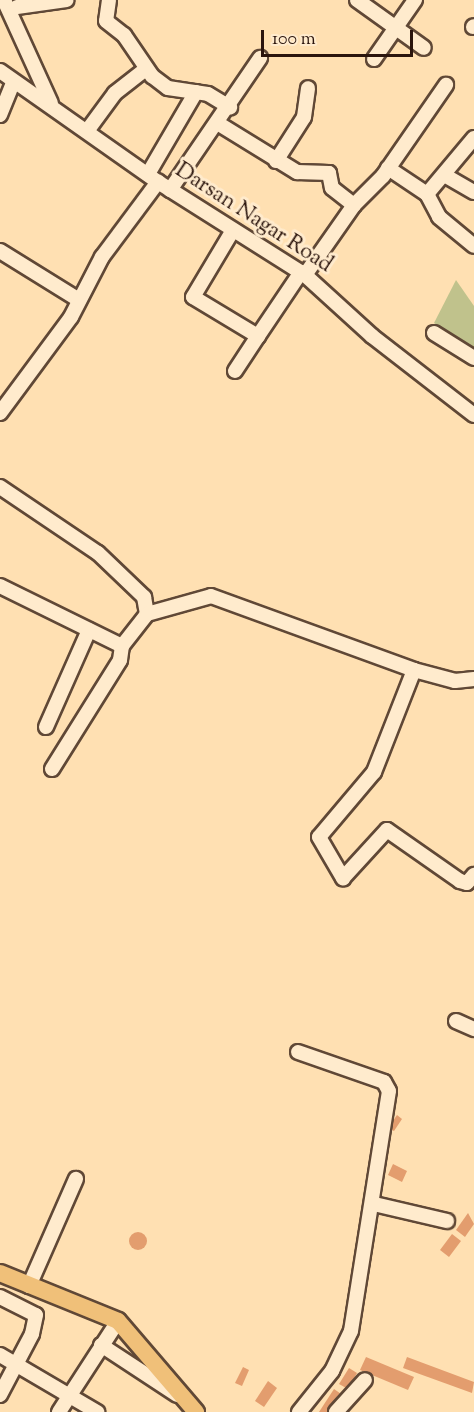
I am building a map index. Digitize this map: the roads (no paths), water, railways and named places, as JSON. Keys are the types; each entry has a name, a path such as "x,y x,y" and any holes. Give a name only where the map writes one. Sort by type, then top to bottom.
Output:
{"main road":[{"path":"0,1273 118,1320 196,1412"}],"street":[{"path":"4,0 52,105"},
{"path":"17,7 67,0"},
{"path":"109,0 106,21 124,35 146,69 168,88 196,92 230,107"},
{"path":"357,0 424,48"},
{"path":"374,59 416,0"},
{"path":"0,412 79,300 102,257 159,182 219,124 260,58"},
{"path":"87,130 115,93 146,69"},
{"name":"Darsan Nagar Road","path":"0,71 52,105 159,182 303,273 372,336 474,415"},
{"path":"0,115 14,81"},
{"path":"235,371 303,273 354,205 388,168 446,85"},
{"path":"276,161 304,117 308,88"},
{"path":"159,182 196,92"},
{"path":"219,124 297,172 329,174 332,188 354,205"},
{"path":"427,194 446,176 474,138"},
{"path":"388,168 427,194 438,217 474,246"},
{"path":"446,176 474,192"},
{"path":"233,230 193,297 258,336"},
{"path":"0,251 79,300"},
{"path":"434,333 474,358"},
{"path":"0,487 98,553 144,597 147,614"},
{"path":"0,586 122,646"},
{"path":"52,769 120,660 122,646 147,614 211,596 414,670 454,681 474,679"},
{"path":"46,727 88,630"},
{"path":"414,670 374,772 319,837 343,878 387,830 460,881 467,883 474,876"},
{"path":"456,1021 474,1029"},
{"path":"298,1052 384,1082 389,1090 374,1204 343,1353 299,1412"},
{"path":"29,1286 76,1179"},
{"path":"374,1204 447,1221"},
{"path":"0,1297 36,1315 32,1334 15,1362 0,1395"},
{"path":"59,1412 118,1320"},
{"path":"101,1345 183,1398"},
{"path":"0,1356 15,1362 97,1412"},
{"path":"336,1412 364,1380"}]}
